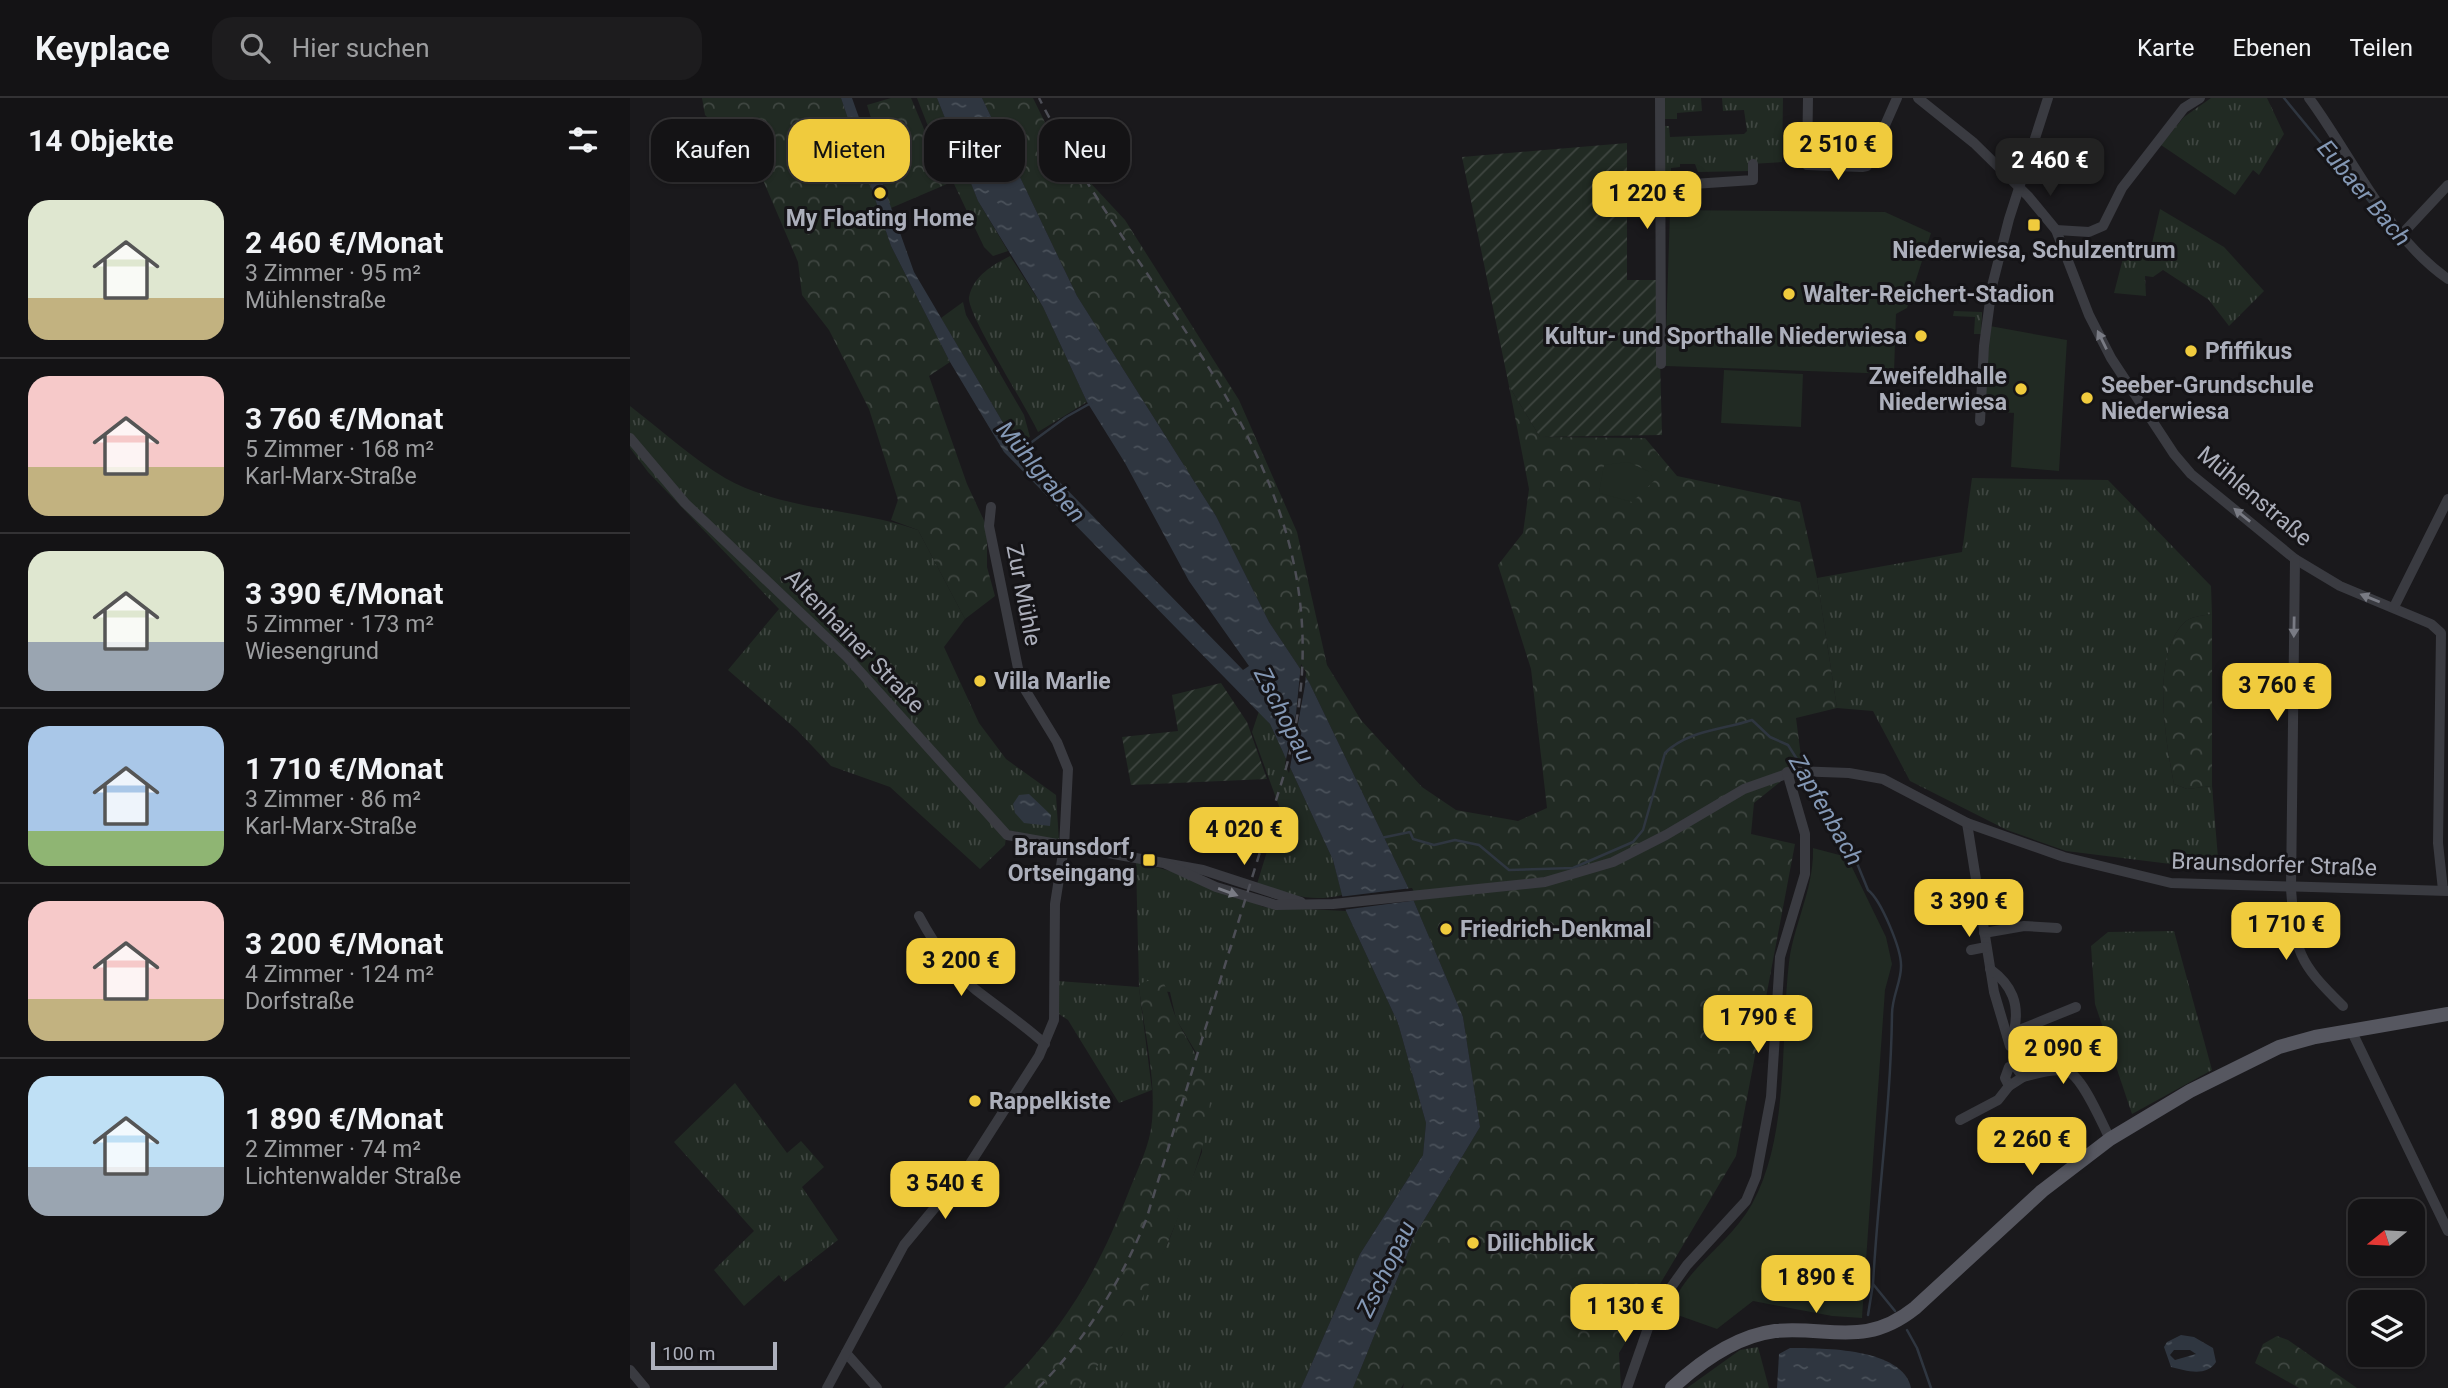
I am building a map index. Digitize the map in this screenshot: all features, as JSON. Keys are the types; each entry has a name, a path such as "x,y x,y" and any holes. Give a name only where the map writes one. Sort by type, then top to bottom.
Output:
{"main road":[{"path":"1672,1388 1719,1351 1754,1336 1801,1331 1852,1335 1896,1321 1915,1308 2042,1191 2110,1139 2252,1058 2291,1044 2351,1030 2448,1014"}],"street":[{"path":"1660,98 1661,364"},
{"path":"1808,98 1807,164 1862,167 1867,166 1897,98"},
{"name":"Mühlenstraße","path":"1918,98 1974,143 2056,230 2089,315 2111,358 2174,454 2191,474 2295,559 2340,586 2444,630 2438,843 2446,891"},
{"path":"1980,421 1984,346 1992,286 2048,98"},
{"path":"2056,230 2089,232 2103,226 2122,188 2184,108 2200,98"},
{"path":"2309,98 2337,136 2378,205 2448,279"},
{"path":"1662,186 1753,180 1753,164"},
{"path":"2403,233 2448,185"},
{"name":"Altenhainer Straße","path":"630,438 685,503 847,657 1002,831 1011,837 1064,847"},
{"path":"2395,607 2448,499"},
{"name":"Zur Mühle","path":"827,1388 904,1245 966,1170 1045,1044 1055,1015 1055,904 1064,847 1068,769 1057,742 1021,683 991,537 991,507"},
{"path":"2295,559 2291,889 2295,941 2309,973 2343,1006"},
{"path":"1627,1388 1654,1311 1687,1265 1746,1201 1756,1177 1771,1097 1780,957 1805,874 1804,834 1791,771"},
{"name":"Braunsdorfer Straße","path":"1064,847 1203,870 1313,906 1333,904 1545,882 1597,869 1666,835 1744,789 1791,771 1813,771 1882,779 1967,823 2064,857 2171,884 2446,891"},
{"path":"1967,823 1990,970 2011,1038"},
{"path":"919,916 947,958 974,989 1015,1017 1045,1044"},
{"path":"1984,933 2024,926 2057,928"},
{"path":"1971,950 1986,947"},
{"path":"1990,970 2010,987 2015,1009 2011,1038"},
{"path":"2011,1038 2076,1007"},
{"path":"2351,1030 2448,1231"},
{"path":"1960,1120 1998,1100 2009,1086 2005,1078 2009,1067 2015,1066 2023,1077 2059,1070 2070,1071 2080,1081 2110,1139"},
{"path":"846,1353 877,1388"},
{"path":"630,1370 645,1388"}],"green space":[{"path":"702,98 841,98 848,119 788,119 788,182 869,182 891,246 950,362 929,376 967,484 987,527 987,567 995,596 965,619 918,530 891,520 898,500 869,409 829,330 802,295 798,262 764,182 774,182 774,119 709,119 705,115"},
{"path":"891,98 911,98 924,129 924,182 947,184 891,208 881,182 910,182 910,119 871,119 867,105"},
{"path":"917,98 937,98 945,119 925,119"},
{"path":"982,98 1033,98 1043,119 1039,119 1039,182 1090,182 1125,220 1239,400 1297,532 1327,665 1361,720 1422,787 1456,810 1518,821 1547,808 1531,669 1498,565 1523,533 1529,489 1509,386 1540,437 1645,438 1677,476 1800,502 1817,578 1837,708 1796,718 1802,764 1754,803 1751,834 1795,844 1736,1156 1619,1353 1621,1388 1403,1388 1404,1383 1401,1388 1353,1388 1415,1235 1480,1127 1463,1017 1407,885 1309,682 1269,622 1216,516 1077,296 1022,182 1025,182 1025,119 992,119"},
{"path":"1664,98 1701,98 1702,111 1677,113 1677,119 1665,119"},
{"path":"1722,98 1783,98 1782,162 1751,164 1750,171 1698,172 1695,164 1680,164 1680,167 1671,168 1671,180 1692,179 1665,182 1665,126 1669,126 1670,137 1744,134 1747,131 1744,110 1723,111"},
{"path":"2211,98 2267,98 2284,134 2259,175 2253,170 2235,195 2161,145 2184,117"},
{"path":"1627,143 1627,280 1658,280 1662,435 1540,437 1509,386 1462,157"},
{"path":"953,182 970,182 978,201 1008,251 993,256 984,247"},
{"path":"2160,209 2224,247 2264,291 2229,326 2209,300 2163,270 2153,277 2145,276 2146,296 2114,293 2127,243 2150,252"},
{"name":"Walter-Reichert-Stadion","path":"1670,210 1885,212 1931,233 1907,308 1896,314 1894,374 1665,366"},
{"path":"1010,256 1043,307 1087,402 1038,432 977,321 969,297 980,277"},
{"path":"963,302 966,315 1024,415 1030,437 1024,439 1018,434 1014,437 1005,426 941,318"},
{"path":"1954,311 1982,312 1981,334 1974,334 1975,317 1953,316"},
{"path":"1990,326 2067,340 2059,471 2011,467 2014,413 1984,411"},
{"path":"1724,370 1803,374 1801,427 1721,423"},
{"path":"630,406 701,462 747,489 795,503 870,517 918,530 965,619 944,647 979,723 1006,759 1056,795 1059,841 1007,830 1005,845 980,869 890,787 831,766 797,730 728,670 779,609 648,472 630,448"},
{"path":"1628,462 1648,471 1655,480 1632,502 1599,493 1604,465"},
{"path":"1972,478 2108,480 2211,586 2212,614 2188,620 2172,640 2167,659 2163,702 2174,784 2187,789 2212,786 2219,870 2066,851 2007,830 1910,781 1873,711 1837,708 1817,578 1962,552"},
{"path":"2212,614 2212,786 2187,789 2174,784 2168,747 2163,702 2167,659 2172,640 2185,622"},
{"path":"1221,683 1247,722 1267,779 1131,785 1122,737 1178,731 1172,695"},
{"path":"1259,711 1270,724 1333,860 1342,895 1309,898 1257,884 1280,809 1252,732"},
{"path":"1813,848 1847,857 1886,937 1892,964 1885,990 1862,1318 1832,1316 1753,1301 1717,1329 1669,1312 1685,1282 1742,1219 1764,1177 1778,1117 1789,962 1810,878"},
{"path":"1136,862 1174,872 1264,907 1346,911 1398,1023 1426,1123 1423,1155 1360,1254 1301,1388 1078,1388 1122,1335 1170,1238 1202,1152 1197,1054 1176,1019 1170,992 1139,988 1152,1090 1119,1103 1068,1020 1059,1014 1058,981 1139,987"},
{"path":"2174,931 2212,1070 2132,1114 2095,1004 2091,946 2108,932"},
{"path":"1161,977 1176,1017 1204,1071 1209,1090 1209,1113 1193,1178 1164,1251 1134,1314 1122,1335 1085,1381 1078,1388 1004,1388 1045,1343 1078,1297 1105,1248 1143,1157 1151,1130 1153,1104 1139,988 1141,983"},
{"path":"735,1083 787,1153 801,1141 824,1167 802,1187 838,1240 784,1282 779,1275 744,1306 714,1270 754,1231 674,1142"},
{"path":"2277,1336 2288,1340 2357,1388 2299,1388 2255,1363 2263,1344"},
{"path":"1758,1347 1769,1388 1687,1388 1740,1350"}],"water":[{"path":"841,98 852,98 859,119 848,119"},
{"path":"937,98 982,98 992,119 945,119"},
{"path":"869,182 882,182 914,272 1005,426 1243,670 1249,666 1189,581 1125,463 1087,402 1043,307 978,201 970,182 1022,182 1077,296 1216,516 1269,622 1309,682 1407,885 1463,1017 1480,1127 1415,1235 1353,1388 1301,1388 1360,1254 1423,1155 1426,1123 1398,1023 1346,911 1333,860 1270,724 1004,452 950,362 891,246"},
{"path":"1029,794 1051,815 1050,826 1024,823 1015,813 1013,804 1019,795"},
{"path":"2181,1335 2194,1337 2213,1348 2216,1362 2202,1371 2171,1367 2164,1347 2167,1342","holes":["2174,1350 2190,1350 2196,1354 2175,1360 2170,1355"]},
{"path":"1790,1348 1841,1350 1878,1358 1905,1375 1911,1388 1777,1388 1779,1354"}],"pier":[{"path":"1301,664 1306,672 1305,685 1289,773 1285,764 1296,714"},
{"path":"1412,888 1418,900 1342,910 1339,897"}],"waterway":[{"name":"Eubaer Bach","path":"2284,98 2378,212"},
{"name":"Mühlgraben","path":"1021,450 1066,417 1091,403"},
{"name":"Zapfenbach","path":"1381,838 1410,832 1413,839 1434,845 1455,840 1479,845 1509,870 1573,868 1633,842 1643,830 1665,753 1674,745 1695,735 1752,720 1770,737 1788,745 1802,767"},
{"name":"Zapfenbach","path":"1807,776 1845,834 1868,890 1890,926 1900,959 1901,973 1892,1008 1873,1284 1895,1311"},
{"path":"1868,1315 1873,1284"},
{"name":"Zapfenbach","path":"1907,1330 1917,1348 1931,1388"}],"railway":[{"path":"1038,1388 1071,1350 1100,1309 1146,1220 1286,768 1302,667 1296,576 1272,492 1235,412 1086,181 1039,98"}],"place":[{"name":"My Floating Home","path":"880,193"},
{"name":"Niederwiesa, Schulzentrum","path":"2034,225"},
{"name":"Walter-Reichert-Stadion","path":"1789,294"},
{"name":"Kultur- und Sporthalle Niederwiesa","path":"1921,336"},
{"name":"Pfiffikus","path":"2191,351"},
{"name":"Zweifeldhalle Niederwiesa","path":"2021,389"},
{"name":"Seeber-Grundschule Niederwiesa","path":"2087,398"},
{"name":"Villa Marlie","path":"980,681"},
{"name":"Braunsdorf, Ortseingang","path":"1149,860"},
{"name":"Friedrich-Denkmal","path":"1446,929"},
{"name":"Rappelkiste","path":"975,1101"},
{"name":"Dilichblick","path":"1473,1243"}],"water label":[{"name":"Zschopau","path":"1284,715"},
{"name":"Zschopau","path":"1386,1269"}]}
